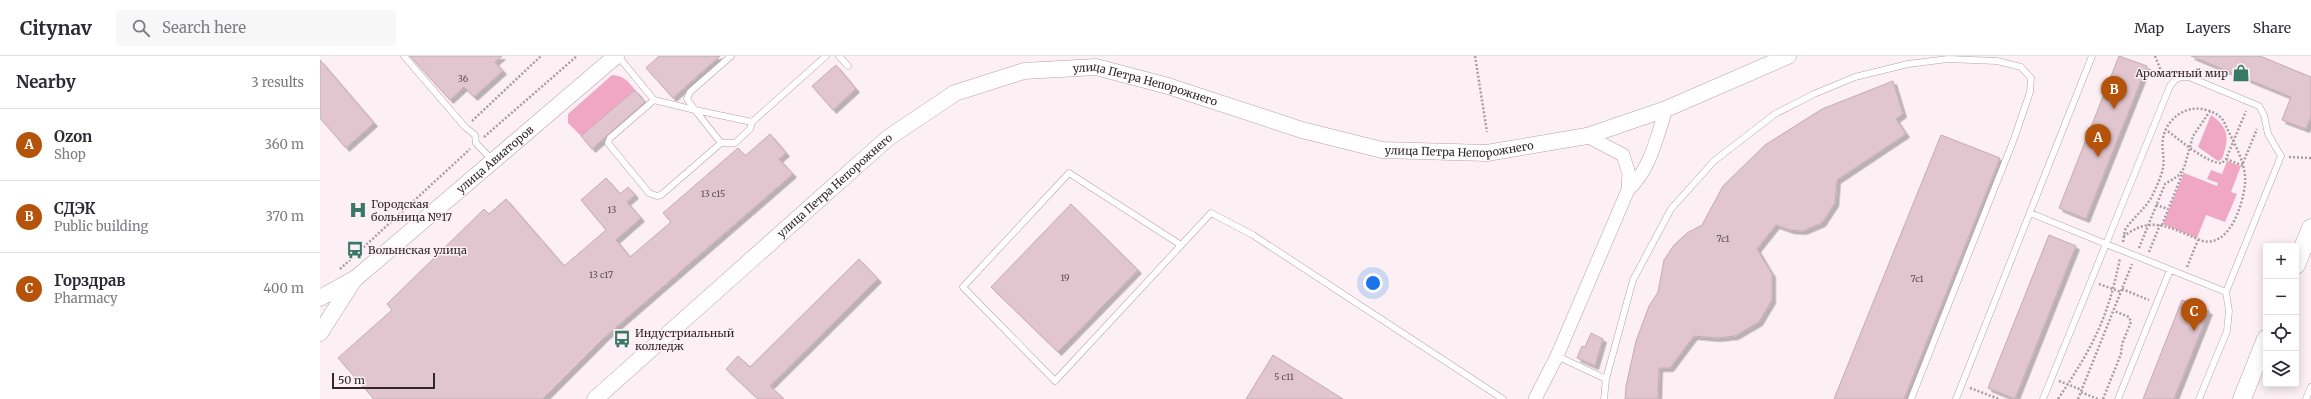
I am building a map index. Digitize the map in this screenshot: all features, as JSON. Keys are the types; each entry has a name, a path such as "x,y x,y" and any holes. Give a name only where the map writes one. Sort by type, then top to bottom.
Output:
{"main road":[{"path":"2299,258 2311,228"},
{"path":"2242,399 2263,346"}],"street":[{"name":"улица Авиаторов","path":"320,298 356,278 617,56"},
{"name":"улица Петра Непорожнего","path":"595,399 888,138 955,93 1024,71 1096,67 1168,86 1302,130 1382,150 1488,153 1587,136 1666,109 1788,56"},
{"path":"1628,190 1640,180 1654,146 1666,109"},
{"path":"1535,399 1556,356 1628,190 1629,174 1623,155 1587,136"},
{"name":"улица Авиаторов","path":"320,333 356,278"}],"lane":[{"path":"404,56 465,127 475,135 476,143 493,161"},
{"path":"617,56 654,100 752,122"},
{"path":"721,143 695,110 688,99 688,94 732,56"},
{"path":"654,100 610,138 608,143 653,196 661,195 721,143 735,143 750,129 752,122 826,56"},
{"path":"839,56 848,66"},
{"path":"1956,399 2092,56"},
{"path":"1604,399 1606,379 1634,280 1671,209 1714,162 1776,114 1814,94 1855,77 1908,64 1948,59 2008,63 2021,67 2031,78 2030,92 2014,139 1911,399"},
{"path":"2043,399 2170,86 2176,79 2189,77 2259,106 2263,113 2268,134 2281,156 2226,292 2229,311 2227,331 2199,399"},
{"path":"1181,245 1069,174 963,287 1055,381 1211,213 1253,236 1503,399"},
{"path":"2030,213 2226,292"},
{"path":"2118,399 2170,270"},
{"path":"1556,356 1606,379"},
{"path":"2306,399 2311,387"}],"path":[{"path":"465,127 541,56"},
{"path":"335,273 476,143 578,56"},
{"path":"1475,56 1487,132"},
{"path":"2155,56 2170,86"},
{"path":"2155,122 2190,148 2216,163 2222,163 2226,159 2250,101"},
{"path":"2206,109 2215,113 2223,120 2243,165 2246,177 2244,194 2232,224 2221,238 2215,241 2208,242 2198,240 2161,225 2148,224 2123,239 2129,223 2153,195 2159,180 2164,162 2163,142 2166,130 2176,116 2185,111 2206,109"},
{"path":"2243,165 2263,113"},
{"path":"2281,156 2310,158"},
{"path":"2226,159 2243,165"},
{"path":"2146,260 2184,168"},
{"path":"2156,205 2168,209"},
{"path":"2184,276 2198,240"},
{"path":"2058,399 2069,385 2094,343 2114,290 2122,250"},
{"path":"2091,280 2114,290 2122,291 2157,303"},
{"path":"2103,399 2122,354 2122,344 2131,322 2129,317 2114,311"},
{"path":"2052,378 2098,399"},
{"path":"1962,384 1999,399"}],"shaded area":[{"path":"612,75 620,76 635,90 581,136 568,123 568,114"},
{"path":"2211,115 2225,129 2227,140 2222,159 2218,161 2198,147"},
{"path":"2227,161 2241,166 2231,192 2237,194 2225,222 2206,215 2197,238 2163,224 2184,173 2217,186 2218,183 2207,179 2211,170 2222,174"}],"building":[{"path":"410,56 502,56 495,62 503,71 474,97 464,87 450,100"},
{"path":"659,56 720,56 673,98 646,68"},
{"path":"2119,56 2147,66 2086,219 2059,208"},
{"path":"2191,56 2260,56 2311,77 2311,117 2306,129 2282,120 2291,97"},
{"path":"320,60 374,123 346,148 320,118"},
{"path":"836,65 856,89 833,110 812,86"},
{"path":"1893,81 1903,114 1896,119 1906,134 1837,180 1835,203 1822,223 1803,231 1790,230 1776,225 1757,249 1772,274 1772,300 1759,322 1735,336 1717,338 1694,336 1670,368 1659,368 1658,399 1625,399 1626,386 1636,341 1649,306 1658,292 1664,260 1674,245 1687,233 1702,225 1723,186 1765,145 1822,109"},
{"path":"635,90 645,102 592,149 581,136"},
{"path":"770,134 786,153 779,159 793,174 605,337 543,399 374,399 338,358 392,310 387,304 484,209 489,214 506,199 564,266 606,230 581,200 606,178 620,194 628,187 635,195 627,202 641,218 616,240 630,257 671,222 663,213 738,148 745,156"},
{"path":"1941,135 2000,158 1904,399 1834,399"},
{"path":"1071,204 1138,270 1058,352 991,287"},
{"path":"2049,235 2076,246 2015,399 1988,388"},
{"path":"859,259 878,279 770,386 784,399 758,399 726,369 738,356 750,367"},
{"path":"2182,300 2209,311 2174,399 2143,399"},
{"path":"1591,333 1603,339 1595,366 1577,358 1582,346 1585,347"},
{"path":"1273,355 1343,399 1246,399"}],"place":[{"name":"Ароматный мир","path":"2241,73"},
{"name":"СДЭК","path":"2114,109"},
{"name":"Ozon","path":"2098,157"},
{"name":"Городская больница №17","path":"358,210"},
{"name":"Волынская улица","path":"355,250"},
{"name":"Горздрав","path":"2194,331"},
{"name":"Индустриальный колледж","path":"622,339"}]}
